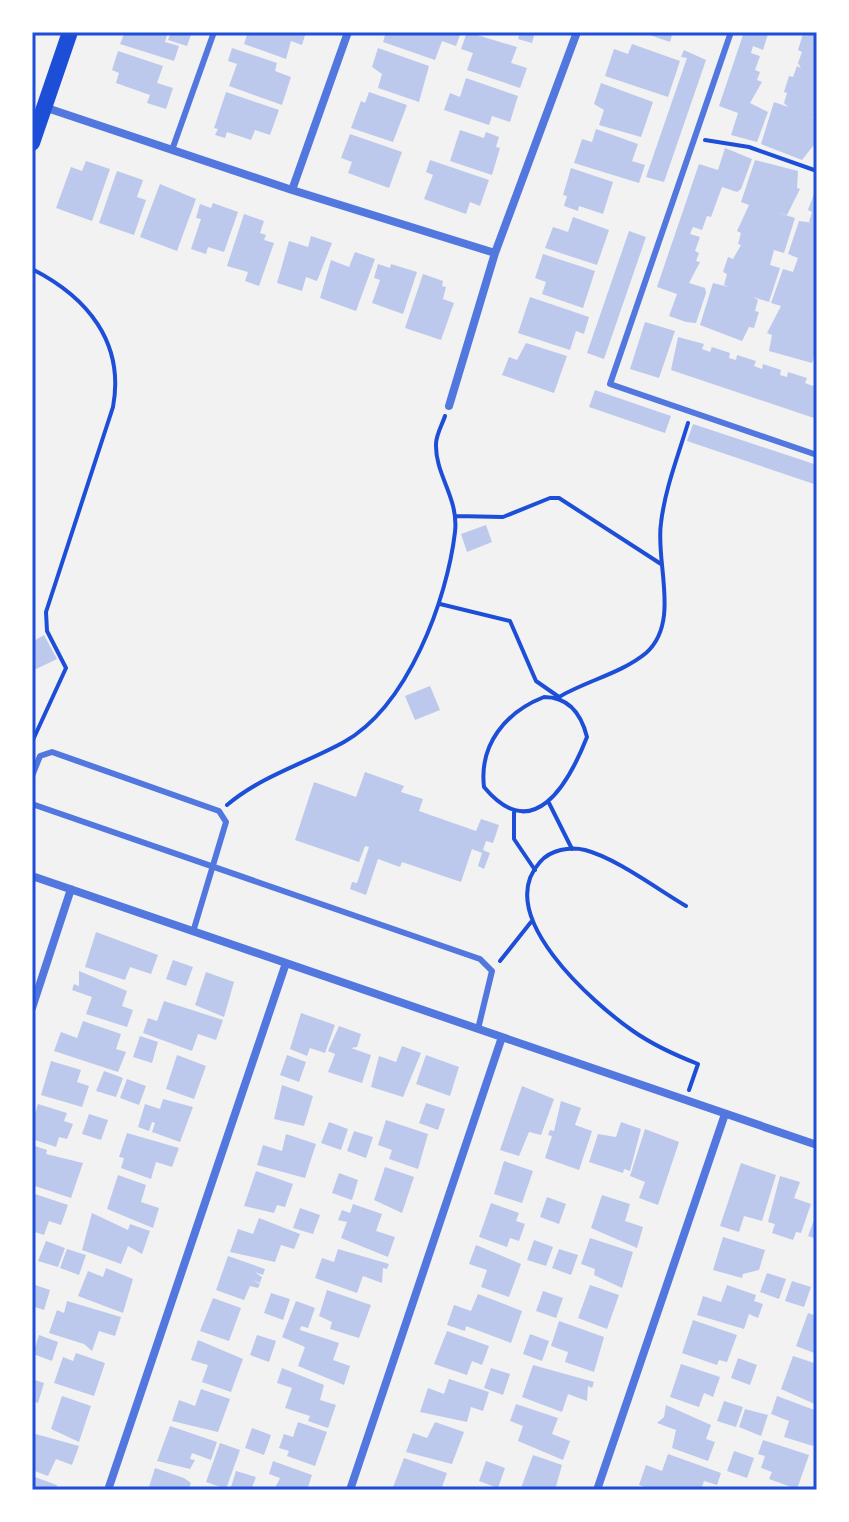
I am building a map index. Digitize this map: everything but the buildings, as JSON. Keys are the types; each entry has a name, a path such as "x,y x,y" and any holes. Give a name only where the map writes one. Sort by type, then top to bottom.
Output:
{"main road":[{"path":"32,143 70,32"}],"street":[{"path":"292,190 348,32"},
{"path":"449,406 495,253 577,32"},
{"path":"44,107 292,190 495,253"},
{"path":"32,876 817,1145"},
{"path":"32,1008 71,889"},
{"path":"108,1490 286,963"},
{"path":"350,1490 502,1037"},
{"path":"597,1490 725,1114"}],"lane":[{"path":"172,150 214,32"},
{"path":"731,32 610,384 817,455"},
{"path":"32,776 40,756 52,752 219,811 226,822 193,932"},
{"path":"32,804 480,959 492,971 478,1029"}],"path":[{"path":"695,138 749,147 817,171"},
{"path":"32,269 74,296 91,315 110,346 117,382 113,407 46,612 47,631 66,668 32,742"},
{"path":"219,811 249,786 331,748 357,732 392,695 407,673 440,604 451,559 456,516 435,441 449,406"},
{"path":"440,604 510,621 536,681 559,697 583,721 587,737 549,803 533,812 514,812 496,802 484,787 482,774 489,746 494,735 519,710 544,697 559,697 647,652 657,637 664,613 660,526 666,491 692,412"},
{"path":"456,516 503,517 550,498 559,498 661,564"},
{"path":"549,803 572,849"},
{"path":"514,812 514,839 535,870"},
{"path":"686,906 584,849 560,849 541,861 526,896 531,922 573,979 601,1007 668,1052 698,1064 686,1100"},
{"path":"492,971 531,922"}]}
